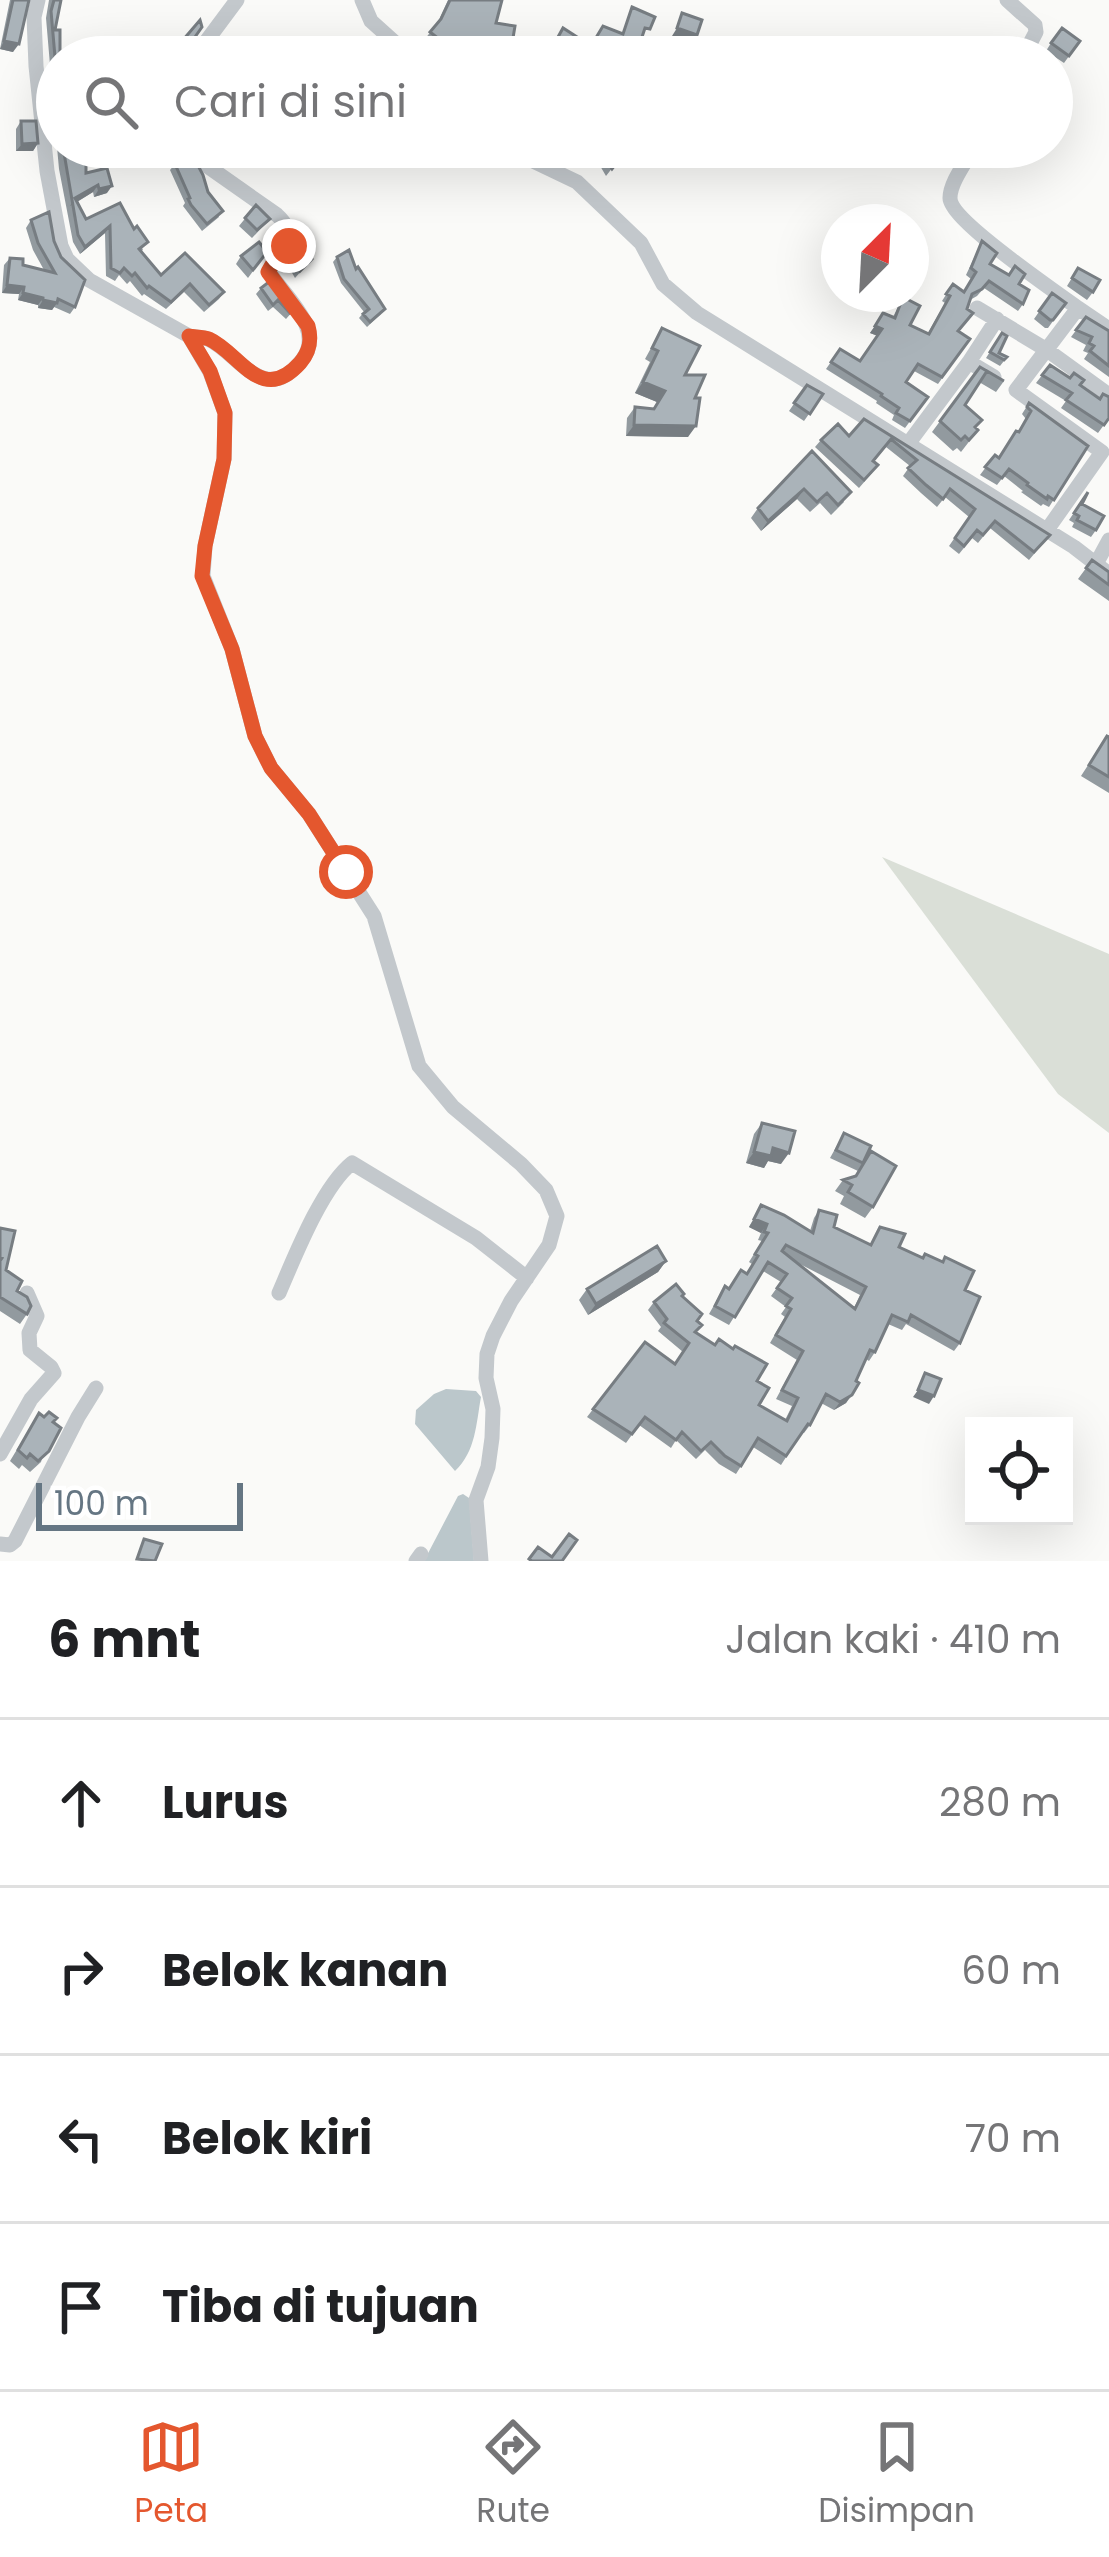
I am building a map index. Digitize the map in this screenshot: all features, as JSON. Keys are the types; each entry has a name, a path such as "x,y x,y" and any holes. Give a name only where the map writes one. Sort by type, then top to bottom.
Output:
{"street":[{"path":"36,65 38,0"},
{"path":"210,36 237,0"},
{"path":"362,0 371,21 388,36"},
{"path":"1006,0 1035,26 1034,36"},
{"path":"47,168 61,246 67,259 89,280 189,336 210,340 248,371 274,378 284,375 304,358 311,339 308,326 268,272 289,246 290,235 277,215 210,168"},
{"path":"548,168 577,182 641,243 663,284 697,313 1048,530 1103,569 1109,541"},
{"path":"963,168 950,194 953,210 1109,329"},
{"path":"976,308 1109,394"},
{"path":"1016,390 1078,308"},
{"path":"908,444 997,319"},
{"path":"189,336 210,371 225,413 224,459 202,576 232,649 255,736 271,768 309,814 374,916 418,1066 453,1107 546,1190 557,1216 549,1245 511,1301 487,1354 493,1409 488,1467 476,1500 481,1561"},
{"path":"969,362 1105,447 1048,530"},
{"path":"279,1292 313,1221 352,1163 476,1238 527,1278"},
{"path":"0,1454 31,1399 54,1373 30,1350 29,1333 37,1316 27,1293"},
{"path":"0,1544 15,1541 96,1388"}],"shaded area":[{"path":"882,857 1109,954 1109,1133 1058,1094"},
{"path":"446,1389 476,1391 481,1397 471,1446 455,1471 415,1424 416,1410"},
{"path":"458,1496 469,1498 474,1561 424,1561"}],"building":[{"path":"13,0 29,0 19,44 4,41"},
{"path":"54,0 61,0 55,30 60,30 60,36 53,36"},
{"path":"450,0 502,0 496,23 515,26 513,36 435,36 430,32"},
{"path":"632,7 655,17 642,36 597,36 603,26 623,34"},
{"path":"682,13 702,20 697,35 677,28"},
{"path":"200,20 202,27 196,36 186,36"},
{"path":"1062,28 1080,41 1073,51 1073,36 1056,36"},
{"path":"21,121 36,121 36,143 22,144"},
{"path":"67,168 86,168 86,173 107,168 112,186 99,189 98,185 75,198 86,219 120,203 134,229 137,226 148,242 139,249 161,275 185,253 224,292 209,305 190,284 171,302 147,288 135,273 111,268 110,226 85,247 78,235"},
{"path":"177,168 199,168 208,192 223,211 207,224"},
{"path":"256,205 270,219 257,230 245,218"},
{"path":"49,212 61,257 85,280 75,307 7,285 10,258 55,273 31,220"},
{"path":"982,241 997,253 990,264 1009,275 1015,266 1025,274 1019,284 1029,290 1023,304 989,281 972,294 967,309 973,313 958,331 970,339 942,377 918,364 906,382 928,397 910,421 896,413 899,408 882,394 831,362 840,349 860,361 882,329 875,326 883,313 895,318 897,312 917,312 910,325 929,334 950,296 946,294 953,284 964,292 976,272 971,268"},
{"path":"259,242 267,252 253,270 241,256"},
{"path":"304,245 312,259 300,271 292,257"},
{"path":"349,250 356,269 385,309 370,322 363,314 369,309 344,279 337,257"},
{"path":"1078,268 1100,280 1093,292 1072,278"},
{"path":"270,281 293,311 278,300 273,305 261,288"},
{"path":"1052,293 1066,303 1050,320 1039,311"},
{"path":"1086,317 1109,331 1109,366 1090,351 1092,337 1076,330"},
{"path":"662,328 700,346 685,375 705,375 695,398 700,398 696,426 634,425 635,407 654,409 665,391 643,382 658,351 652,348"},
{"path":"1002,333 1007,336 999,353 1007,357 1004,360 990,352"},
{"path":"1050,365 1070,378 1074,373 1084,380 1080,385 1100,399 1103,394 1109,397 1109,418 1104,425 1066,400 1072,393 1042,375"},
{"path":"980,367 987,371 965,405 982,420 969,440 965,436 961,440 940,421"},
{"path":"807,385 823,394 810,414 794,403"},
{"path":"1029,403 1088,446 1054,500 1009,469 1002,478 985,467 995,455 999,458 1019,432 1031,411"},
{"path":"864,419 1050,535 1034,552 995,521 983,535 977,530 964,546 955,538 975,509 950,489 943,499 926,485 908,468 917,460 891,439 864,480 821,440 838,424 849,436"},
{"path":"812,451 851,492 838,505 827,493 817,502 804,489 768,521 758,508"},
{"path":"1088,492 1082,504 1104,516 1096,530 1077,520 1074,513"},
{"path":"1092,560 1109,572 1109,585 1086,568"},
{"path":"1109,737 1109,777 1089,765"},
{"path":"762,1123 795,1131 789,1153 773,1148 771,1156 754,1152"},
{"path":"844,1133 871,1146 863,1163 836,1150"},
{"path":"871,1151 896,1166 873,1207 848,1192 852,1185 843,1180 856,1176"},
{"path":"761,1205 813,1233 819,1210 837,1215 834,1227 871,1245 880,1227 905,1234 899,1247 923,1258 925,1254 943,1262 945,1257 974,1271 965,1290 980,1297 960,1343 911,1315 908,1322 892,1315 875,1352 870,1350 852,1395 840,1402 826,1394 786,1456 758,1438 741,1466 711,1442 701,1451 682,1432 676,1440 645,1417 632,1434 593,1409 645,1342 675,1364 689,1343 664,1323 667,1319 654,1302 676,1284 702,1314 697,1321 702,1325 695,1332 715,1345 719,1339 767,1364 757,1381 769,1388 759,1405 787,1421 798,1398 782,1390 803,1351 776,1335 791,1309 786,1306 792,1298 777,1288 787,1274 768,1262 735,1317 715,1306 725,1286 729,1289 741,1270 747,1274 758,1256 768,1233 764,1232 767,1224 754,1219","holes":["786,1245 866,1287 855,1309 782,1251"]},
{"path":"0,1228 15,1231 6,1270 22,1281 17,1291 31,1306 27,1314 0,1297"},
{"path":"657,1246 666,1261 596,1304 587,1289"},
{"path":"925,1373 941,1379 934,1396 918,1390"},
{"path":"49,1412 61,1428 38,1461 30,1454 27,1458 18,1450 39,1413 44,1417"},
{"path":"569,1534 577,1540 562,1561 529,1559 538,1547 552,1557"},
{"path":"144,1539 162,1544 155,1561 137,1559"}],"route":[{"path":"289,246 268,272 311,335 298,365 284,375 265,378 242,368 210,340 189,336 210,371 225,413 224,459 202,576 232,649 255,736 271,768 309,814 346,872"}]}
